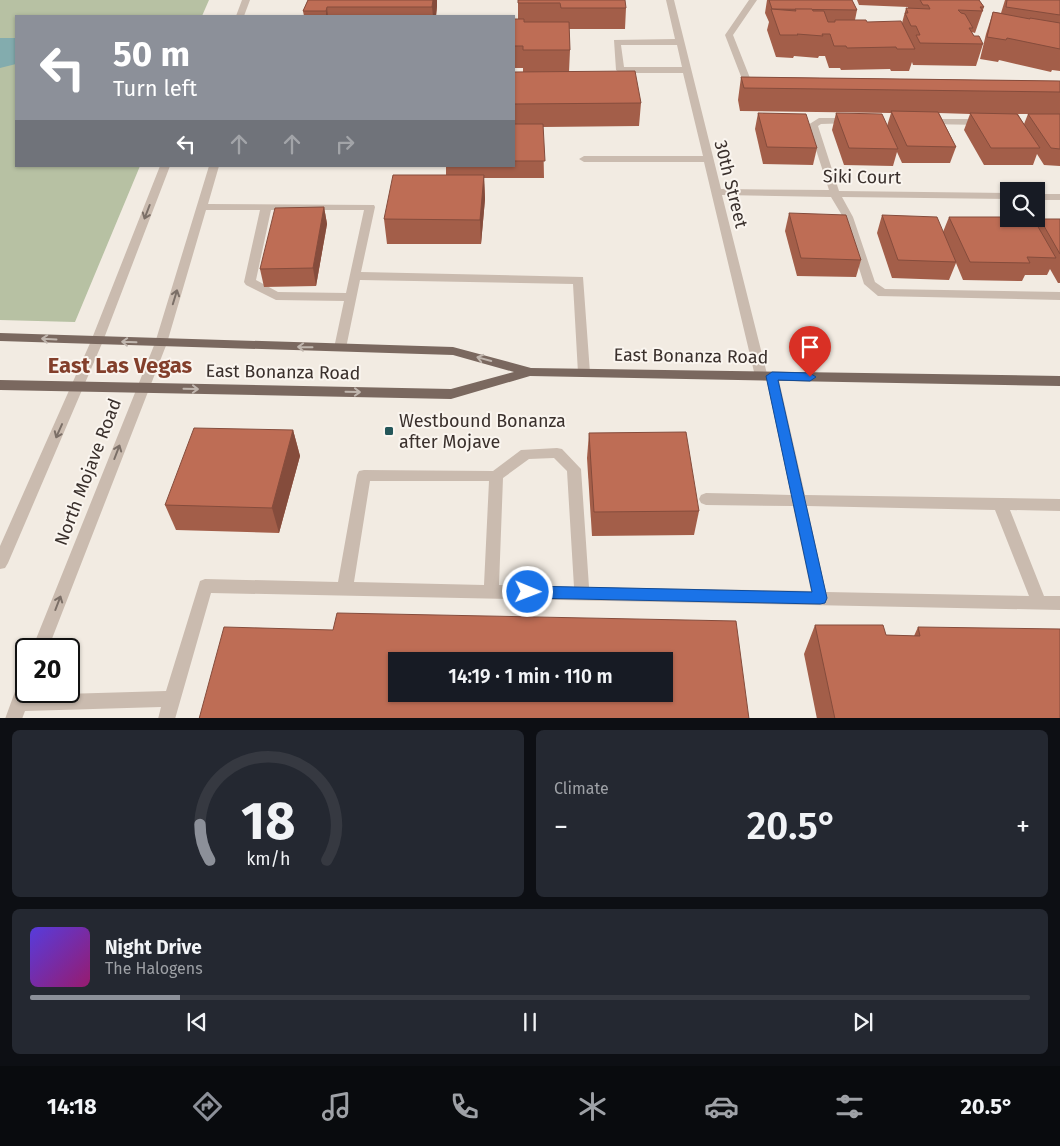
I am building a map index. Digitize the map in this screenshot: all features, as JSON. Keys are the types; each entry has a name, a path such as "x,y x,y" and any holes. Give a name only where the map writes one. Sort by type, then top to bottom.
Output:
{"main road":[{"name":"East Bonanza Road","path":"0,337 160,344 453,351 531,372 1060,381"},
{"name":"East Bonanza Road","path":"0,385 451,394 531,372"}],"street":[{"path":"240,15 246,0"},
{"name":"30th Street","path":"670,0 716,192 798,501 820,598"},
{"path":"753,0 729,35 746,79 762,88"},
{"path":"680,42 617,42 620,70 687,70"},
{"path":"858,121 819,121 813,125 835,194 848,217 870,284 882,293 1060,296"},
{"path":"916,122 992,122"},
{"path":"584,159 708,159"},
{"path":"0,563 98,341 165,167"},
{"name":"North Mojave Road","path":"44,638 160,344 214,167"},
{"name":"Siki Court","path":"716,192 1000,196"},
{"path":"1045,196 1060,197"},
{"path":"202,207 370,208 340,348"},
{"path":"266,208 250,282 276,296 350,297"},
{"path":"354,276 579,280 584,373"},
{"path":"345,589 364,476 496,476 526,454 556,453 574,469 582,594"},
{"path":"491,592 496,476"},
{"path":"706,499 1060,505"},
{"path":"1000,504 1039,602"},
{"path":"166,718 205,586 1060,603"},
{"path":"16,711 171,699"}],"green space":[{"path":"0,0 209,0 202,15 15,15 15,167 140,167 75,322 0,320"}],"water":[{"path":"0,38 15,38 15,64 0,68"}],"building":[{"path":"308,0 433,0 432,7 327,7 326,11 303,11"},
{"path":"518,0 625,0 626,8 561,8 560,3 518,3"},
{"path":"769,0 852,0 857,10 772,9"},
{"path":"920,0 979,0 984,7 980,7 983,11 958,10 965,14 973,28 969,28 974,36 979,36 983,44 920,43 916,35 920,35 916,26 911,26 905,13 908,13 906,8 930,9 928,5 923,5"},
{"path":"1007,0 1060,0 1060,15 1006,7"},
{"path":"771,9 796,11 795,9 812,9 813,11 824,11 828,22 835,22 835,20 866,20 867,22 901,21 915,49 897,49 896,47 847,48 846,46 834,46 830,34 822,34 823,36 780,35"},
{"path":"993,12 1060,23 1060,49 1007,38 1006,40 987,37"},
{"path":"515,19 524,19 524,22 569,22 570,50 523,50 523,46 515,46"},
{"path":"635,71 641,103 515,104 515,72"},
{"path":"741,77 1060,81 1060,92 744,88"},
{"path":"891,111 938,112 956,147 907,146"},
{"path":"758,113 806,114 817,148 767,147"},
{"path":"836,113 882,114 898,149 849,148"},
{"path":"970,113 1017,114 1040,148 991,148"},
{"path":"1028,114 1060,114 1060,149 1051,148"},
{"path":"515,124 543,124 545,161 515,161"},
{"path":"393,175 484,175 480,220 384,219"},
{"path":"324,207 313,268 260,269 275,208"},
{"path":"789,213 846,215 861,260 801,258"},
{"path":"882,215 937,217 956,262 898,260"},
{"path":"949,217 1000,217 1000,227 1038,227 1056,258 1027,257 1030,263 970,262"},
{"path":"1045,219 1060,219 1060,254 1045,227"},
{"path":"194,428 293,430 272,508 165,505"},
{"path":"686,432 699,511 594,512 589,433"},
{"path":"337,613 736,621 749,718 199,718 224,627 333,630"},
{"path":"815,625 883,625 886,635 920,636 918,627 1060,629 1060,718 835,718"}],"place":[{"name":"Westbound Bonanza after Mojave","path":"389,431"}],"district":[{"name":"East Las Vegas","path":"120,365"}],"route":[{"path":"528,592 820,598 772,376 810,377"}]}
